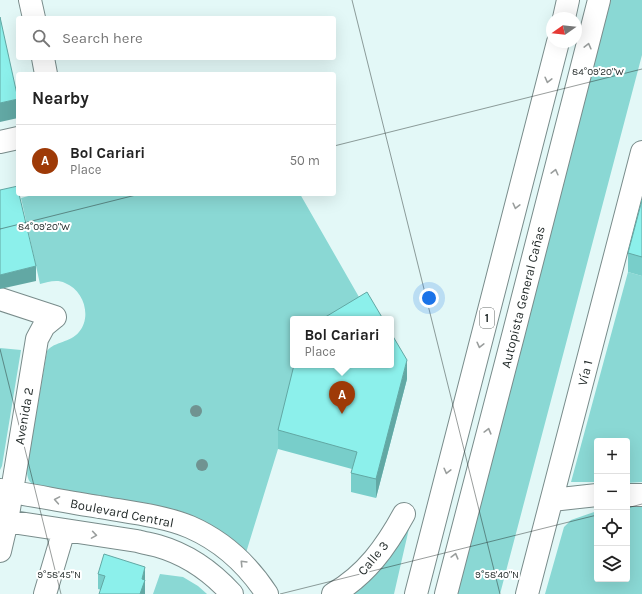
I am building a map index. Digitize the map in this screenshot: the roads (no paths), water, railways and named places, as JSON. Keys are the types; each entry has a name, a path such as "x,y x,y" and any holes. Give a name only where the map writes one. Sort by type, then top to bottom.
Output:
{"main road":[{"path":"30,0 34,16"},
{"path":"565,12 568,0"},
{"name":"Autopista General Cañas","path":"446,594 599,0"},
{"name":"1","path":"416,594 556,48"},
{"path":"43,60 46,72"},
{"path":"0,142 16,138"},
{"name":"Vía 1","path":"527,594 642,152"},
{"name":"Avenida 2","path":"0,299 55,317 44,326 37,339 6,491 0,551"},
{"name":"Boulevard Central","path":"6,491 160,518 190,527 208,537 236,557 260,583 267,594"},
{"path":"630,495 642,496"},
{"path":"552,500 594,496"},
{"name":"Calle 3","path":"333,594 357,577 370,565 393,533 404,514"},
{"name":"Boulevard Central","path":"4,521 137,541 158,546 196,563 223,584 232,594"},
{"path":"45,594 64,530"}],"place":[{"name":"Bol Cariari","path":"342,414"}]}
